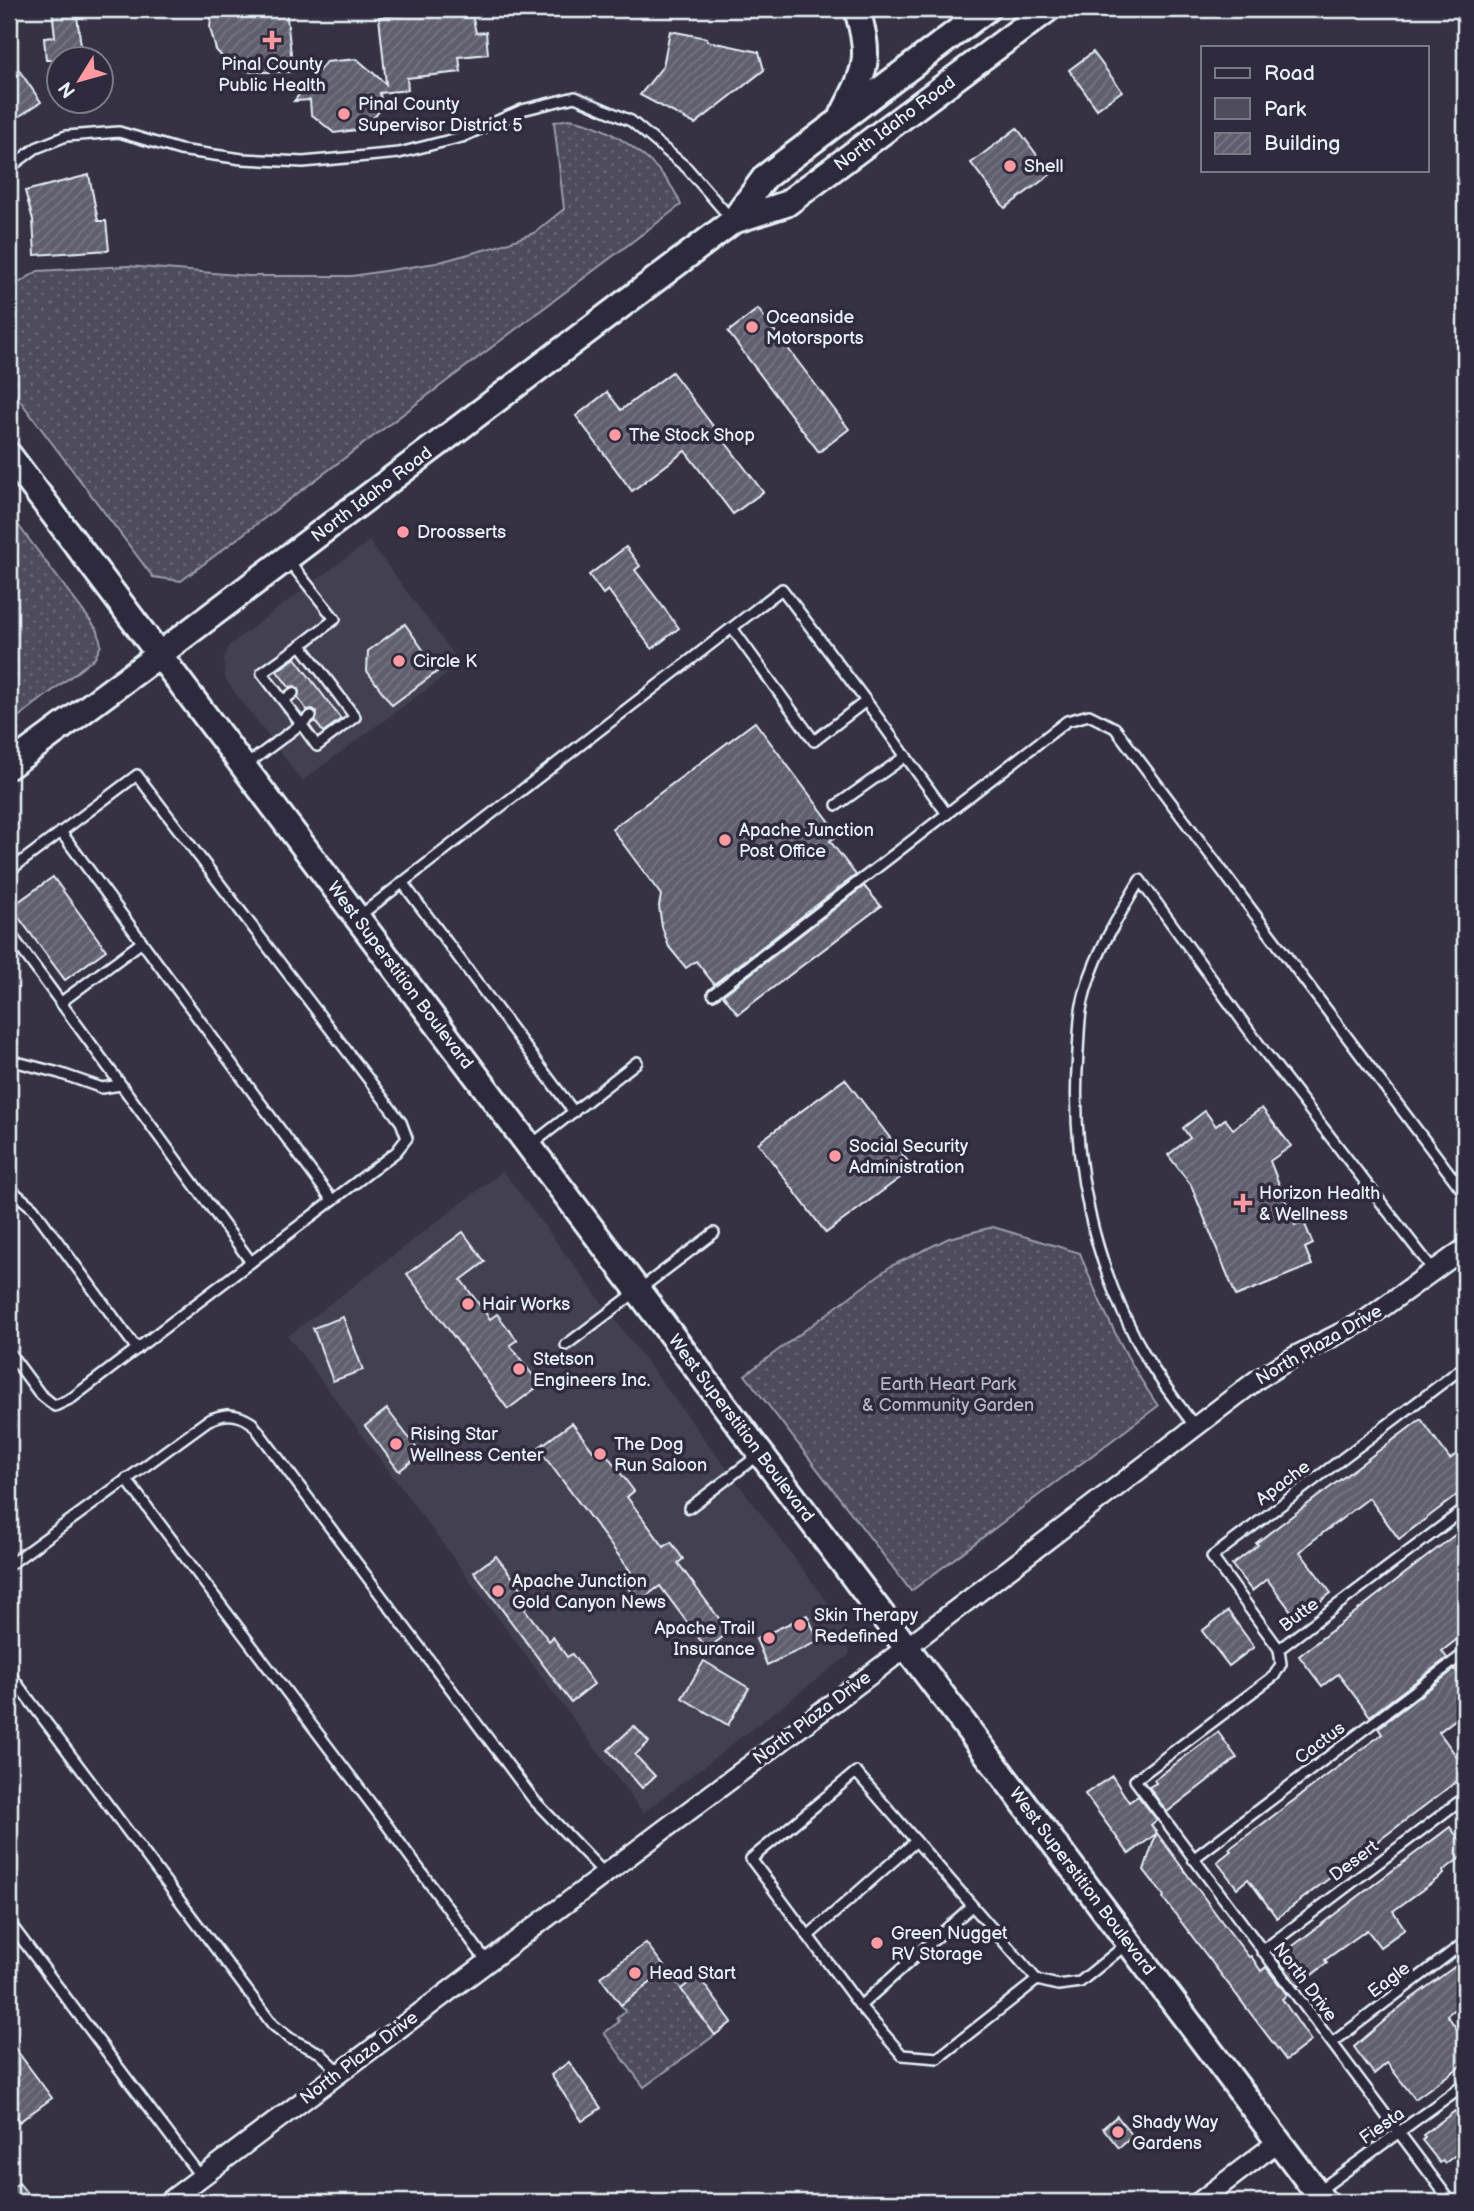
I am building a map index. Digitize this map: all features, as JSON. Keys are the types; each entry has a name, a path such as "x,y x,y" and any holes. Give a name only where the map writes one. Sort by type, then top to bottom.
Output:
{"main road":[{"path":"838,122 863,76 865,48 857,9"},
{"name":"North Idaho Road","path":"9,766 733,221 765,177 987,9"},
{"name":"North Idaho Road","path":"733,221 786,205 1048,9"},
{"name":"West Superstition Boulevard","path":"9,455 1320,2197"}],"street":[{"name":"North Plaza Drive","path":"168,2202 1258,1379 1297,1355 1364,1321 1465,1248"},
{"path":"1199,2202 1279,2141"}],"lane":[{"path":"9,168 36,148 66,136 119,132 180,150 242,159 303,162 399,153 461,137 522,110 575,97 631,121 687,168 733,221"},
{"path":"287,558 335,619 262,673 317,746 355,717 301,645"},
{"path":"358,917 782,589 947,814"},
{"path":"732,628 814,741 866,701"},
{"path":"311,679 321,672"},
{"path":"284,700 293,693"},
{"path":"329,702 338,695"},
{"path":"713,994 1067,721 1089,715 1115,729 1465,1194"},
{"path":"244,767 311,716"},
{"path":"837,805 906,757"},
{"path":"9,858 12,869 137,775 401,1122 407,1138 396,1152 72,1398 55,1406 40,1394 9,1352"},
{"path":"61,832 332,1200"},
{"path":"1195,1427 1149,1363 1119,1305 1094,1237 1079,1161 1075,1093 1082,1004 1105,938 1140,880 1264,1051 1434,1270"},
{"path":"402,882 574,1112"},
{"path":"9,932 251,1262"},
{"path":"60,1003 142,942"},
{"path":"9,1060 102,1088 120,1085"},
{"path":"529,1146 638,1062"},
{"path":"9,1188 33,1208 137,1349"},
{"path":"566,1345 714,1233"},
{"name":"Apache","path":"1279,1649 1212,1557 1465,1366"},
{"path":"9,1565 207,1421 220,1415 242,1417 252,1423 534,1800 604,1873"},
{"path":"688,1508 761,1453"},
{"path":"126,1479 373,1806 486,1962"},
{"name":"Butte","path":"1135,1780 1273,1676 1281,1664 1279,1649 1465,1509"},
{"name":"Cactus","path":"1193,1859 1465,1653"},
{"path":"9,1673 273,2025 291,2039 320,2053 340,2072"},
{"path":"1037,1980 938,2058 902,2055 860,2006 751,1859 856,1772 1037,1980 1058,1985 1080,1982 1129,1941"},
{"name":"North Drive","path":"1135,1780 1451,2202"},
{"name":"Desert","path":"1262,1951 1465,1797"},
{"path":"808,1936 916,1841"},
{"path":"860,2006 972,1906"},
{"path":"9,1922 201,2177"},
{"name":"Eagle","path":"1332,2043 1465,1942"},
{"name":"Fiesta","path":"1320,2197 1465,2084"}],"shaded area":[{"path":"369,541 461,664 302,781 225,679 224,660 229,645"},
{"path":"503,1171 850,1632 849,1655 643,1813 288,1336"}],"green space":[{"path":"569,119 602,129 635,149 663,176 681,205 181,581 153,577 9,386 9,289 38,271 128,266 249,276 352,276 436,263 498,246 534,233 564,209 554,122"},
{"path":"9,513 98,631 101,645 95,658 9,724"},
{"name":"Earth Heart Park & Community Garden","path":"993,1227 1080,1253 1114,1332 1158,1406 911,1591 745,1375 891,1266 949,1238"},
{"path":"667,1970 715,2035 644,2087 604,2033 619,2022 617,2018 625,2011 621,2005"}],"building":[{"path":"52,9 76,9 81,46 46,46 46,60 44,38 55,37"},
{"path":"212,9 286,9 293,72 252,72 227,62 216,50 210,28"},
{"path":"466,9 473,19 476,33 486,32 488,54 459,57 461,72 407,78 408,90 380,93 382,108 364,129 334,133 311,114 310,100 294,101 326,62 357,59 386,84 379,17"},
{"path":"670,31 759,52 764,70 695,124 640,95 663,66"},
{"path":"1093,52 1122,91 1097,109 1069,70"},
{"path":"19,70 41,102 9,123 9,77"},
{"name":"Shell","path":"1017,128 1051,174 1005,208 971,163"},
{"path":"89,175 98,221 106,221 109,250 35,255 33,220 25,191"},
{"path":"758,309 849,429 819,452 728,332"},
{"path":"672,372 763,492 733,514 685,451 632,491 576,416 607,392 621,410"},
{"path":"626,547 640,566 635,570 679,628 652,649 608,590 603,594 589,575"},
{"name":"Circle K","path":"405,624 438,671 392,705 367,671 368,651"},
{"path":"295,658 341,719 323,732 315,721 317,712 313,709 307,710 298,698 299,689 295,686 289,687 277,671"},
{"name":"Apache Junction Post Office","path":"755,722 839,834 830,841 856,875 714,984 696,961 686,968 669,947 662,927 659,906 661,895 612,829"},
{"path":"53,877 106,950 65,980 11,907"},
{"path":"864,886 881,906 738,1014 723,995"},
{"name":"Social Security Administration","path":"845,1079 913,1168 826,1233 758,1143"},
{"name":"Horizon Health & Wellness","path":"1262,1108 1291,1146 1270,1161 1295,1225 1304,1222 1313,1244 1305,1248 1312,1265 1236,1296 1191,1185 1168,1155 1190,1138 1183,1128 1205,1111 1216,1126 1225,1119 1233,1129"},
{"path":"463,1232 485,1262 461,1280 490,1319 497,1314 517,1340 510,1345 540,1385 508,1409 407,1274"},
{"path":"343,1317 363,1370 333,1381 313,1328"},
{"name":"Rising Star Wellness Center","path":"387,1409 421,1454 399,1471 365,1426"},
{"path":"1421,1419 1450,1459 1465,1447 1465,1489 1399,1539 1369,1498 1311,1542 1300,1552 1331,1593 1297,1619 1267,1579 1252,1591 1232,1565 1258,1545 1256,1543"},
{"path":"572,1423 593,1451 600,1446 634,1491 627,1497 664,1547 671,1542 683,1559 678,1563 729,1632 707,1649 660,1586 638,1602 622,1579 631,1572 538,1448"},
{"path":"1465,1527 1465,1633 1442,1651 1447,1658 1370,1716 1338,1674 1322,1686 1299,1656"},
{"path":"496,1556 532,1602 524,1608 549,1641 553,1637 567,1657 572,1654 594,1684 571,1702 474,1572"},
{"path":"1228,1611 1254,1647 1229,1666 1202,1631"},
{"path":"807,1615 819,1641 767,1665 756,1639"},
{"path":"704,1661 749,1688 728,1725 682,1698"},
{"path":"1455,1669 1465,1682 1465,1712 1439,1732 1465,1768 1465,1775 1277,1918 1248,1879 1237,1888 1217,1862 1231,1851 1229,1849 1382,1734 1378,1728"},
{"path":"634,1726 649,1742 635,1755 655,1776 642,1788 608,1750"},
{"path":"1218,1732 1237,1758 1167,1812 1149,1787 1156,1783 1154,1780"},
{"path":"1112,1776 1129,1802 1138,1796 1157,1820 1151,1825 1222,1922 1261,1971 1266,1967 1287,1995 1282,1999 1311,2041 1286,2060 1144,1870 1156,1834 1129,1854 1085,1794"},
{"path":"1450,1827 1465,1847 1465,1854 1443,1871 1444,1874 1393,1911 1405,1929 1380,1947 1367,1930 1325,1960 1327,1963 1298,1986 1277,1958"},
{"name":"Head Start","path":"646,1943 667,1970 621,2005 600,1977"},
{"path":"1465,1959 1465,2001 1447,2015 1465,2040 1465,2063 1415,2099 1387,2063 1374,2074 1354,2047 1404,2004"},
{"path":"698,1976 732,2022 715,2035 681,1989"},
{"path":"9,2040 52,2098 19,2122 16,2117 9,2122"},
{"path":"569,2062 601,2108 582,2121 551,2075"},
{"path":"1455,2111 1465,2125 1465,2148 1445,2163 1440,2163 1422,2140 1425,2137 1423,2135"},
{"name":"Shady Way Gardens","path":"1117,2116 1133,2136 1119,2148 1103,2128"},
{"path":"19,2183 34,2202 9,2202 9,2190"}],"place":[{"name":"Pinal County Public Health","path":"272,40"},
{"name":"Pinal County Supervisor District 5","path":"344,114"},
{"name":"Shell","path":"1010,166"},
{"name":"Oceanside Motorsports","path":"752,327"},
{"name":"The Stock Shop","path":"615,435"},
{"name":"Droosserts","path":"403,532"},
{"name":"Circle K","path":"399,661"},
{"name":"Apache Junction Post Office","path":"725,840"},
{"name":"Social Security Administration","path":"835,1156"},
{"name":"Horizon Health & Wellness","path":"1243,1203"},
{"name":"Hair Works","path":"468,1304"},
{"name":"Stetson Engineers Inc.","path":"519,1369"},
{"name":"Rising Star Wellness Center","path":"396,1444"},
{"name":"The Dog Run Saloon","path":"600,1454"},
{"name":"Apache Junction Gold Canyon News","path":"498,1591"},
{"name":"Skin Therapy Redefined","path":"800,1625"},
{"name":"Apache Trail Insurance","path":"769,1638"},
{"name":"Green Nugget RV Storage","path":"877,1943"},
{"name":"Head Start","path":"635,1973"},
{"name":"Shady Way Gardens","path":"1118,2132"}]}
